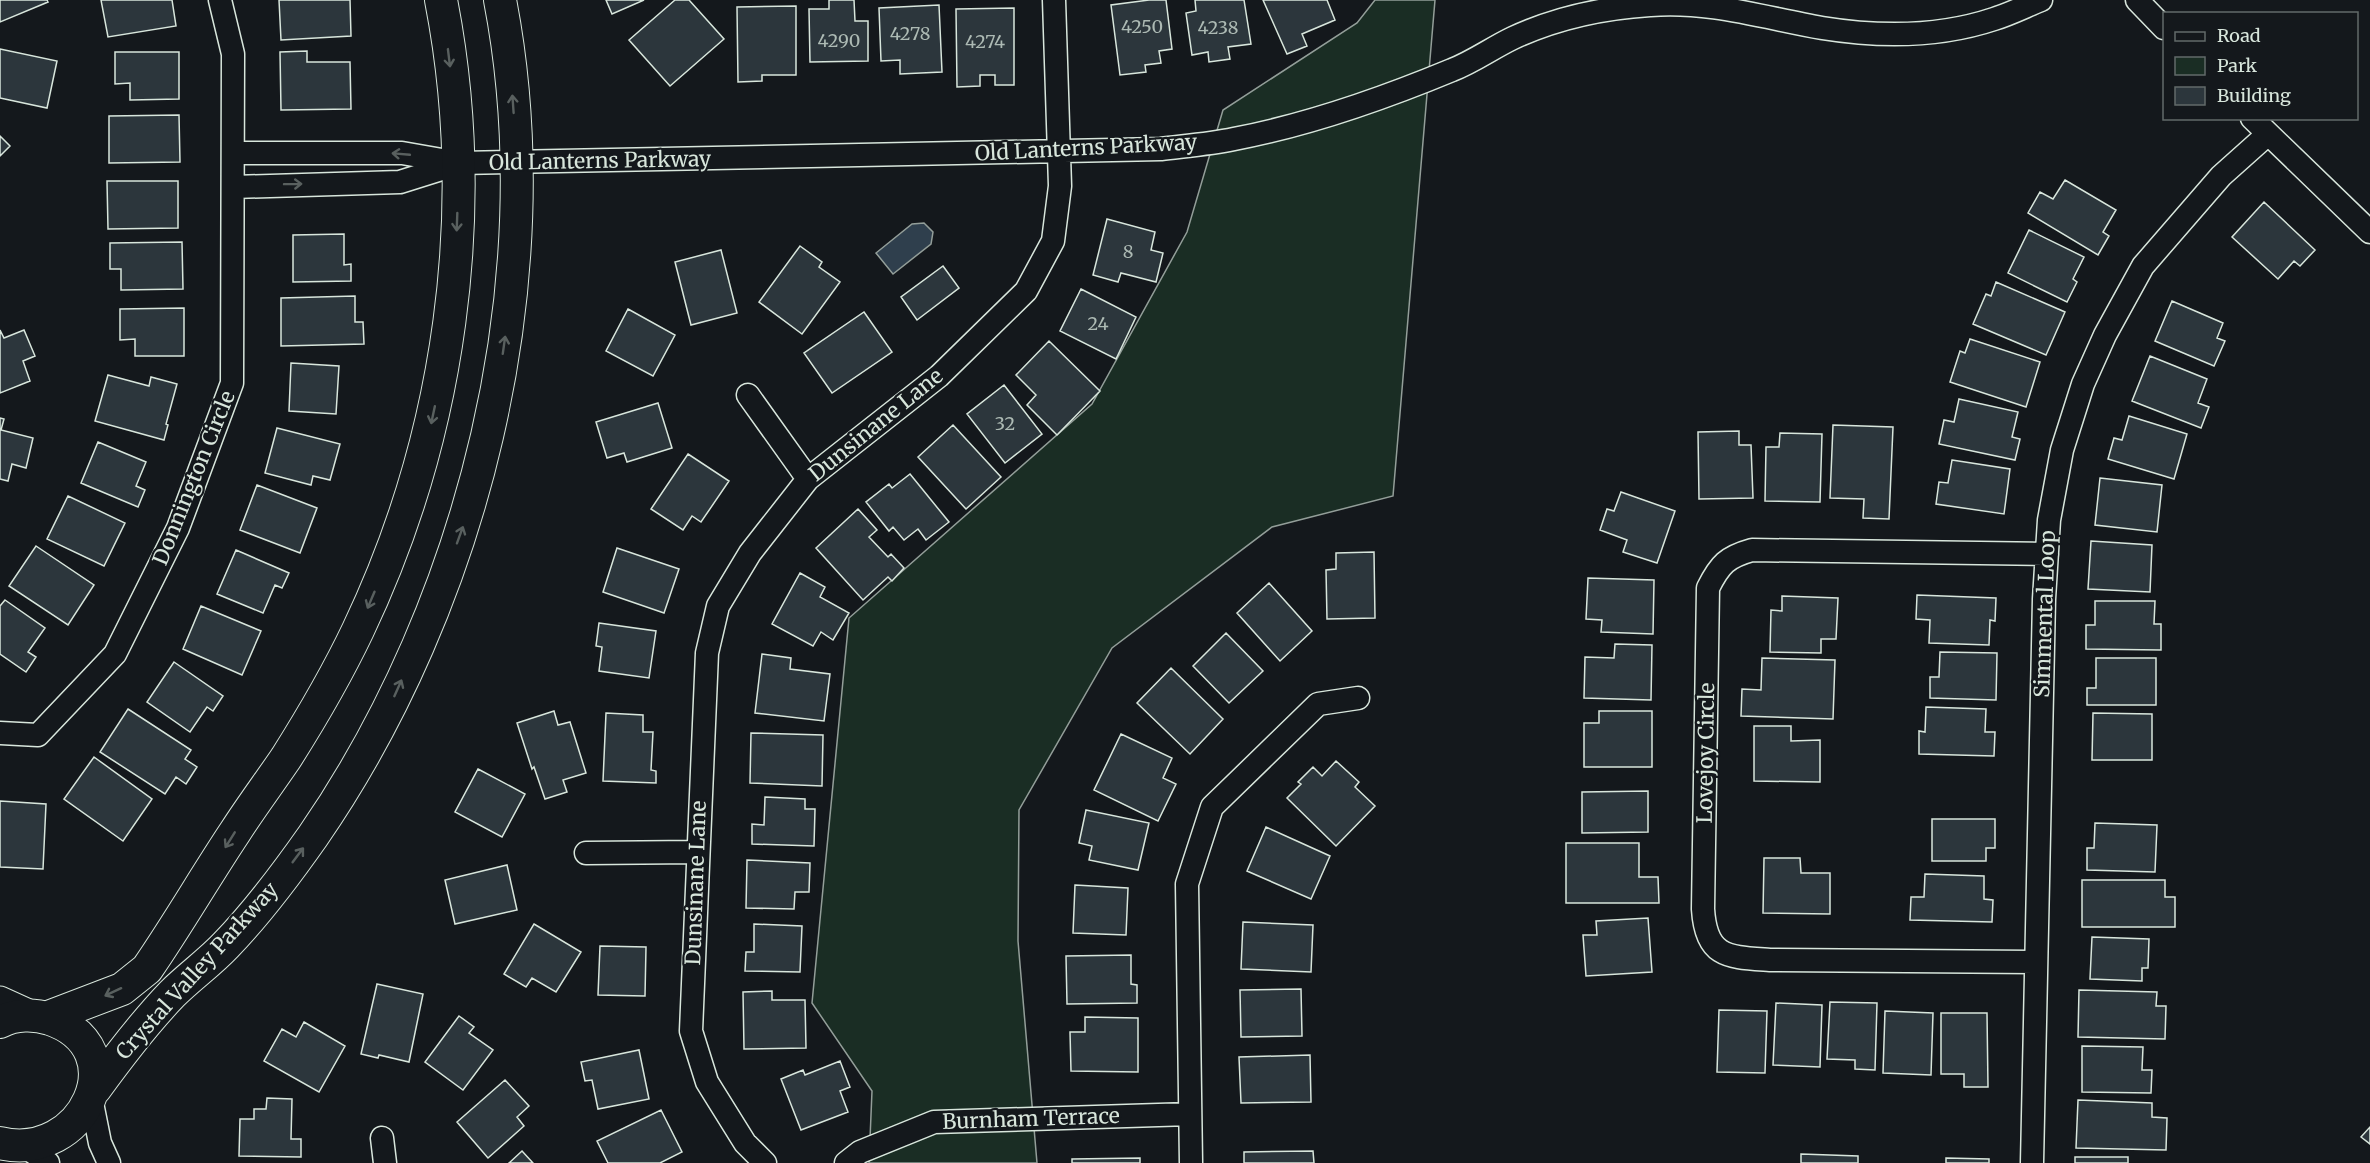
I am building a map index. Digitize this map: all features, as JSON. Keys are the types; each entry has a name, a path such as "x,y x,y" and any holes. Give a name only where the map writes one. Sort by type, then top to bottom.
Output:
{"main road":[{"name":"Crystal Valley Parkway","path":"0,1022 18,1016 40,1017 122,989 147,969 235,831 292,748 339,668 359,628 409,502 428,437 441,375 450,308 459,164 454,92 441,0"},
{"name":"Crystal Valley Parkway","path":"19,1151 50,1146 69,1136 87,1115 94,1096 134,1035 173,993 226,945 286,872 337,798 365,752 393,699 440,590 465,522 484,451 498,385 508,314 517,163 511,87 500,0"},
{"path":"40,1017 59,1022 80,1039 92,1062 94,1096"}],"street":[{"name":"Donnington Circle","path":"0,733 38,735 115,654 178,528 232,382 233,54 220,0"},
{"name":"Dunsinane Lane","path":"765,1163 745,1143 707,1082 691,1031 707,653 718,606 750,553 807,479 939,376 1026,291 1053,241 1060,186 1054,0"},
{"name":"Old Lanterns Parkway","path":"233,153 402,153 459,164 1161,149 1233,139 1329,115 1455,69 1512,38 1558,20 1615,8 1654,4 1694,5 1760,14 1823,28 1896,35 1947,30 1993,20 2041,0"},
{"path":"2137,0 2163,27"},
{"path":"2260,126 2370,232"},
{"name":"Simmental Loop","path":"2032,1163 2044,599 2049,520 2062,450 2083,384 2105,335 2143,266 2221,176 2260,126"},
{"name":"Old Lanterns Parkway","path":"234,187 400,182 459,164"},
{"path":"748,395 807,479"},
{"name":"Lovejoy Circle","path":"2036,962 1770,960 1732,957 1713,946 1704,928 1703,909 1708,588 1717,570 1733,555 1752,550 2047,554"},
{"path":"1191,1163 1187,884 1212,807 1318,704 1358,698"},
{"path":"586,853 697,852"},
{"path":"0,1000 40,1017"},
{"path":"94,1096 100,1143 108,1163"},
{"name":"Burnham Terrace","path":"846,1163 860,1152 934,1122 1190,1114"},
{"path":"382,1138 385,1163"}],"green space":[{"path":"1375,0 1435,0 1393,496 1272,527 1112,648 1019,810 1018,941 1037,1163 869,1163 872,1091 812,1003 849,618 1092,404 1187,232 1223,110 1357,23"}],"water":[{"path":"924,223 933,232 931,244 893,274 876,253 912,224"}],"building":[{"path":"0,0 47,0 48,2 0,22"},
{"path":"101,0 172,0 176,26 108,37"},
{"path":"279,0 350,0 351,36 281,40"},
{"path":"606,0 644,0 612,14"},
{"path":"675,0 689,0 724,39 670,86 629,40"},
{"path":"829,0 854,0 855,21 868,21 868,61 810,62 809,9 829,9"},
{"path":"1166,0 1172,49 1159,51 1161,63 1145,65 1146,72 1120,75 1111,5"},
{"path":"1195,0 1244,0 1251,44 1228,47 1230,59 1209,62 1208,52 1192,55 1186,13 1196,11"},
{"path":"1263,0 1327,0 1335,20 1302,34 1307,46 1287,54"},
{"path":"939,5 942,72 900,74 900,60 881,61 879,8"},
{"path":"796,6 796,75 762,75 762,81 738,82 737,7"},
{"path":"1014,8 1014,85 995,85 995,75 980,75 980,86 957,87 956,9"},
{"path":"0,49 57,61 47,108 0,98"},
{"path":"307,51 307,62 350,62 351,109 281,110 280,52"},
{"path":"115,52 179,52 179,99 130,100 130,83 115,84"},
{"path":"179,115 180,162 109,163 109,116"},
{"path":"0,136 10,146 0,156"},
{"path":"2065,180 2116,210 2103,232 2109,236 2098,255 2028,213 2040,192 2053,199"},
{"path":"107,181 178,181 178,228 108,229"},
{"path":"2264,202 2315,250 2300,266 2294,261 2278,279 2232,237"},
{"path":"1107,219 1155,232 1151,250 1163,253 1156,282 1121,273 1118,282 1093,275"},
{"path":"2029,230 2084,257 2073,279 2077,282 2067,302 2008,273"},
{"path":"344,234 344,265 351,264 351,281 293,282 293,235"},
{"path":"182,242 183,289 121,290 121,269 110,269 110,243"},
{"path":"800,246 822,262 819,267 840,282 802,334 759,302"},
{"path":"721,250 737,313 691,325 675,262"},
{"path":"943,266 959,288 917,320 901,297"},
{"path":"1996,282 2065,312 2046,355 1973,324 1986,294 1991,296"},
{"path":"1081,289 1136,317 1116,359 1060,331"},
{"path":"355,296 355,322 363,322 364,344 281,346 281,298"},
{"path":"2172,301 2223,323 2217,338 2225,341 2214,366 2155,341"},
{"path":"184,308 184,356 135,356 135,339 120,340 120,309"},
{"path":"628,309 675,335 653,376 606,351"},
{"path":"864,312 892,352 832,393 804,353"},
{"path":"0,330 4,338 24,330 35,356 23,361 30,381 0,393"},
{"path":"1970,339 2040,362 2026,407 1950,382 1960,351 1965,353"},
{"path":"1049,341 1100,391 1057,435 1027,405 1036,395 1016,375"},
{"path":"2150,356 2207,379 2198,403 2209,407 2201,428 2132,401"},
{"path":"291,363 339,366 336,414 289,411"},
{"path":"108,375 149,386 151,377 177,384 164,440 95,421"},
{"path":"1004,385 1042,434 1005,463 967,414"},
{"path":"1959,399 2018,412 2012,437 2020,439 2015,460 1939,444 1944,420 1954,422"},
{"path":"658,403 672,448 627,462 624,453 607,458 596,422"},
{"path":"2129,416 2187,434 2174,479 2108,459 2114,438 2122,440"},
{"path":"0,418 4,419 1,430 33,438 26,468 12,464 8,481 0,479"},
{"path":"953,425 1001,477 966,509 918,457"},
{"path":"1833,425 1893,427 1889,519 1863,518 1864,499 1830,498"},
{"path":"277,428 340,444 330,480 313,476 311,485 265,473"},
{"path":"1739,431 1739,445 1751,445 1753,498 1699,499 1698,432"},
{"path":"1780,433 1822,434 1820,502 1765,501 1766,447 1779,447"},
{"path":"98,442 146,462 136,486 145,490 138,507 81,483"},
{"path":"688,454 729,481 701,522 692,516 683,530 651,509"},
{"path":"1952,460 2010,469 2004,514 1936,504 1939,482 1948,483"},
{"path":"910,474 949,522 926,540 918,529 904,540 893,527 889,531 866,502 889,484 892,488"},
{"path":"2100,478 2162,485 2157,532 2095,525"},
{"path":"257,485 317,508 300,553 240,530"},
{"path":"1621,492 1675,511 1657,563 1623,552 1627,540 1600,530 1607,509 1614,511"},
{"path":"68,496 125,523 104,566 47,539"},
{"path":"858,509 877,530 869,537 888,557 891,554 904,568 892,581 888,577 863,600 816,548"},
{"path":"2091,541 2152,545 2150,592 2088,589"},
{"path":"36,546 94,585 68,625 9,586"},
{"path":"617,548 679,569 664,613 603,592"},
{"path":"236,550 289,573 282,588 275,585 263,613 217,594"},
{"path":"1374,552 1375,618 1327,619 1326,570 1336,569 1336,553"},
{"path":"800,573 825,587 820,597 849,613 833,640 821,632 813,646 772,624"},
{"path":"1588,578 1654,580 1653,634 1601,632 1602,620 1586,619"},
{"path":"1269,583 1312,631 1280,661 1237,613"},
{"path":"1917,595 1996,598 1995,621 1990,620 1989,645 1929,643 1930,620 1916,619"},
{"path":"1782,596 1838,598 1836,639 1821,639 1821,653 1770,652 1771,610 1782,611"},
{"path":"5,600 45,628 28,652 36,657 26,672 0,654 0,606"},
{"path":"2095,601 2155,601 2154,624 2161,624 2161,650 2086,649 2086,625 2095,625"},
{"path":"201,606 261,631 242,675 183,649"},
{"path":"599,623 656,631 649,678 599,671 602,647 596,646"},
{"path":"1226,633 1263,671 1229,703 1193,666"},
{"path":"1615,644 1652,645 1651,700 1584,698 1585,657 1614,658"},
{"path":"1940,652 1997,653 1996,700 1930,698 1930,677 1939,677"},
{"path":"762,654 791,658 790,669 830,674 824,721 755,713"},
{"path":"1762,658 1835,660 1833,719 1741,716 1742,689 1761,690"},
{"path":"2096,658 2156,658 2156,705 2087,705 2087,688 2096,688"},
{"path":"174,662 223,696 213,711 207,707 190,732 147,702"},
{"path":"1171,668 1223,719 1190,754 1137,703"},
{"path":"1926,707 1986,709 1985,732 1995,732 1994,756 1919,754 1919,731 1925,732"},
{"path":"128,709 191,750 185,759 197,767 186,784 176,777 165,794 100,752"},
{"path":"554,711 558,725 570,722 586,773 563,780 567,792 545,799 534,767 532,769 517,723"},
{"path":"1599,711 1652,711 1652,767 1584,767 1584,723 1599,723"},
{"path":"606,713 643,715 643,732 653,732 651,770 656,771 656,783 603,781"},
{"path":"2093,713 2152,714 2152,760 2092,760"},
{"path":"1754,726 1791,726 1791,741 1820,740 1820,782 1754,781"},
{"path":"751,733 823,735 822,786 750,783"},
{"path":"1121,734 1172,758 1163,778 1176,784 1158,821 1094,790"},
{"path":"94,757 152,799 123,841 64,799"},
{"path":"1336,761 1359,782 1355,787 1375,806 1336,846 1287,798 1301,784 1298,782 1313,767 1322,776"},
{"path":"478,769 525,794 502,837 455,812"},
{"path":"1648,791 1648,832 1582,833 1582,792"},
{"path":"765,797 805,799 805,809 815,809 814,846 752,844 752,824 764,825"},
{"path":"0,801 46,804 43,869 0,867"},
{"path":"1086,810 1149,823 1138,870 1089,860 1092,846 1079,843"},
{"path":"1932,819 1995,819 1995,848 1986,848 1986,861 1932,861"},
{"path":"2095,823 2157,825 2155,872 2087,870 2087,848 2094,848"},
{"path":"1266,827 1330,856 1311,899 1247,871"},
{"path":"1566,843 1639,843 1639,877 1658,877 1659,903 1566,903"},
{"path":"1764,858 1800,858 1801,873 1830,873 1830,914 1763,913"},
{"path":"747,860 810,863 809,892 795,892 794,909 746,908"},
{"path":"507,865 517,910 455,924 445,880"},
{"path":"1925,874 1984,876 1984,899 1993,900 1992,922 1910,920 1911,897 1924,897"},
{"path":"2082,880 2165,880 2165,897 2175,897 2175,927 2082,927"},
{"path":"1075,885 1128,888 1126,935 1073,933"},
{"path":"1648,918 1652,972 1586,976 1583,935 1597,935 1596,921"},
{"path":"1243,922 1313,925 1311,972 1241,969"},
{"path":"534,924 581,952 556,992 532,978 526,987 504,974"},
{"path":"754,924 802,926 800,972 745,971 746,952 754,952"},
{"path":"2092,937 2149,939 2148,968 2142,968 2142,981 2090,979"},
{"path":"600,946 646,947 645,996 598,995"},
{"path":"1131,955 1131,984 1137,985 1137,1003 1067,1004 1066,956"},
{"path":"377,984 423,994 409,1062 379,1055 378,1058 361,1054"},
{"path":"1301,989 1302,1036 1241,1037 1240,990"},
{"path":"2079,990 2157,992 2156,1006 2166,1006 2165,1039 2078,1037"},
{"path":"772,991 772,1000 805,1000 806,1048 744,1049 743,992"},
{"path":"1830,1002 1877,1003 1875,1070 1855,1069 1855,1060 1827,1059"},
{"path":"1776,1003 1822,1005 1820,1067 1773,1065"},
{"path":"1719,1010 1767,1011 1765,1073 1717,1072"},
{"path":"1885,1011 1933,1013 1931,1075 1883,1073"},
{"path":"1941,1013 1987,1013 1988,1087 1964,1087 1964,1074 1941,1074"},
{"path":"459,1016 474,1027 469,1033 493,1050 463,1090 425,1062"},
{"path":"1085,1017 1138,1018 1138,1072 1071,1071 1070,1032 1085,1032"},
{"path":"304,1022 345,1046 319,1092 264,1061 282,1029 296,1037"},
{"path":"2082,1046 2143,1047 2142,1070 2152,1070 2151,1093 2082,1092"},
{"path":"639,1050 649,1099 598,1109 592,1080 585,1081 581,1062"},
{"path":"1310,1055 1311,1102 1241,1103 1239,1057"},
{"path":"840,1061 850,1087 840,1091 848,1112 801,1130 781,1079 803,1070 805,1075"},
{"path":"505,1080 529,1106 517,1117 524,1126 488,1158 457,1122"},
{"path":"267,1098 292,1099 291,1139 301,1139 301,1157 239,1156 240,1119 254,1119 254,1109 266,1109"},
{"path":"2078,1100 2152,1103 2152,1117 2167,1118 2166,1150 2076,1148"},
{"path":"661,1110 682,1152 660,1163 608,1163 597,1141"},
{"path":"2370,1127 2370,1144 2361,1137"},
{"path":"522,1151 533,1163 509,1163"},
{"path":"1313,1151 1314,1163 1244,1163 1244,1152"},
{"path":"1801,1154 1858,1156 1858,1163 1801,1163"},
{"path":"2075,1157 2128,1157 2128,1163 2075,1163"},
{"path":"1140,1158 1140,1163 1072,1163 1072,1159"},
{"path":"1946,1158 1989,1159 1989,1163 1946,1163"}]}
